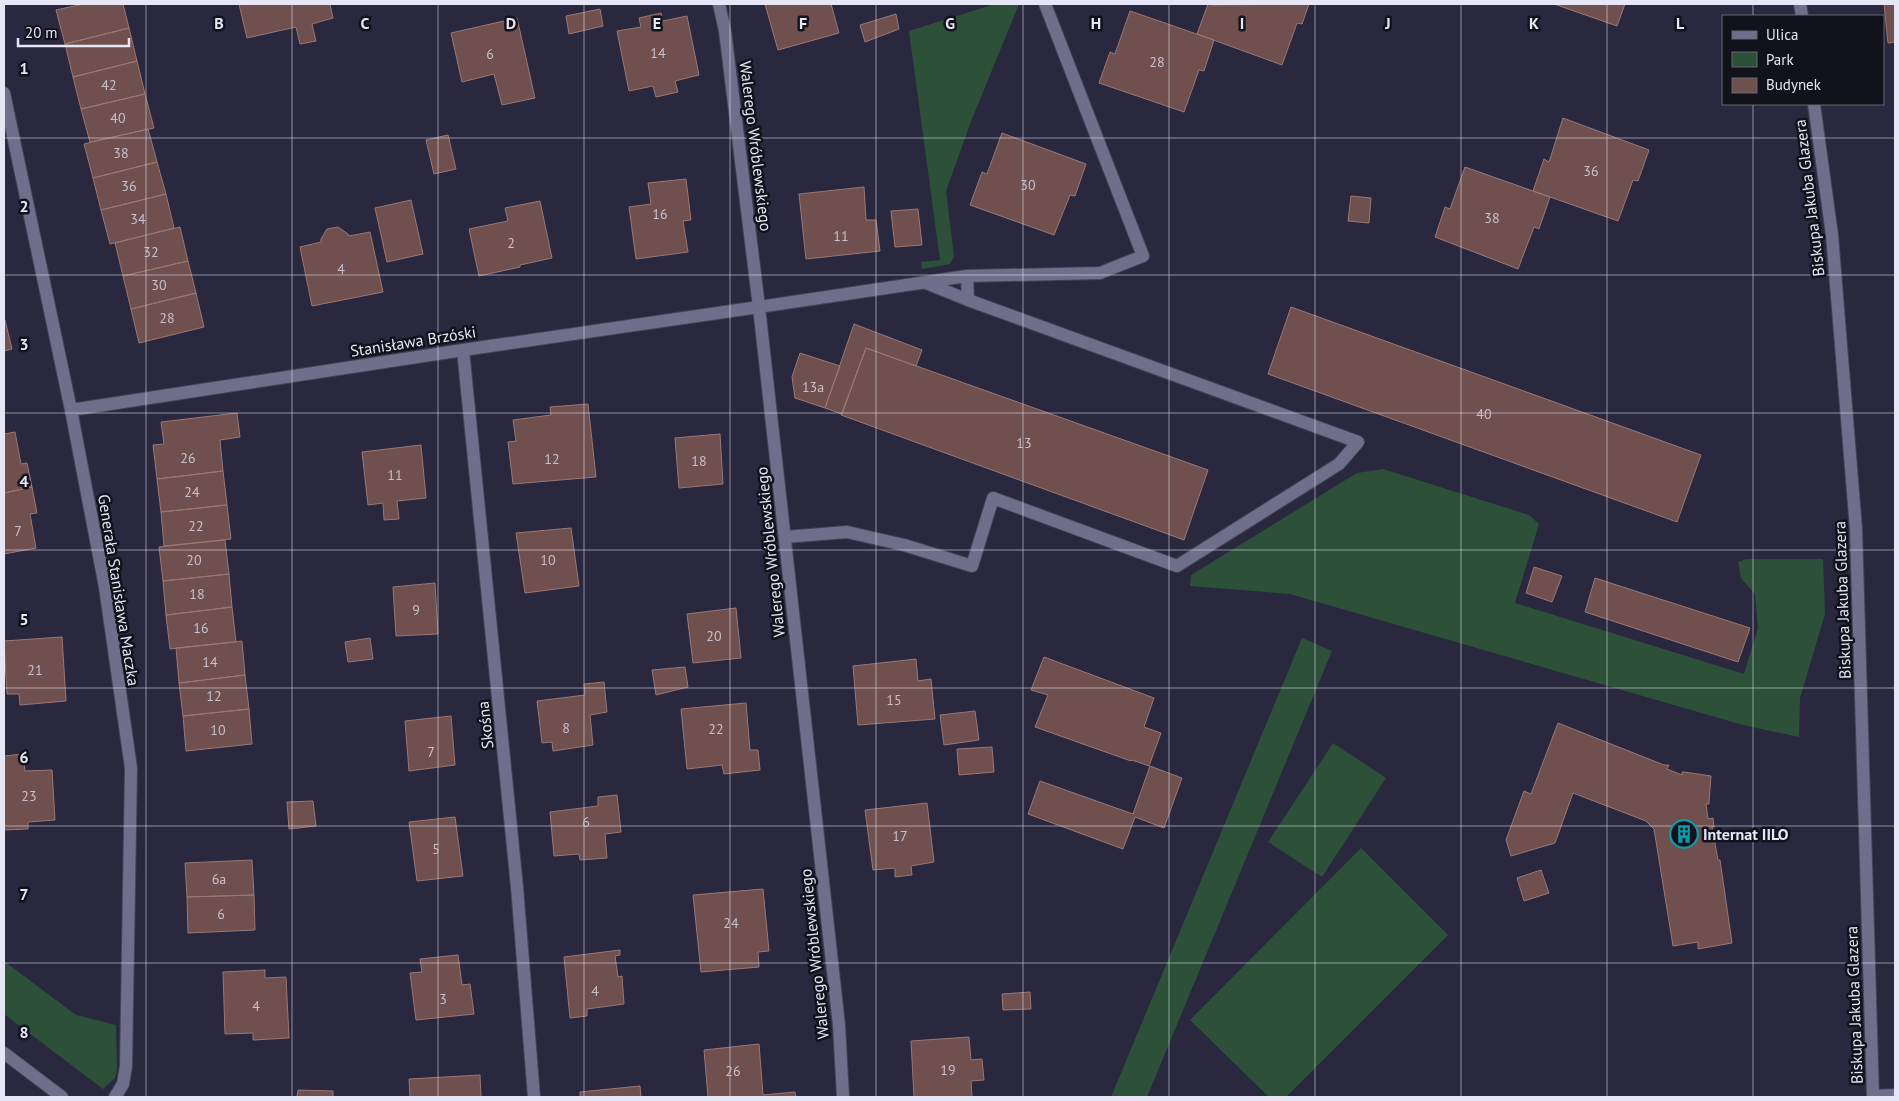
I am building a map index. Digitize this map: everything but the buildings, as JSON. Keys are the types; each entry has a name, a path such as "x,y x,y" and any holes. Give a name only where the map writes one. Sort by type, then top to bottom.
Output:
{"street":[{"name":"Walerego Wróblewskiego","path":"719,4 725,32 760,307 839,1025 843,1097"},
{"name":"Stanisława Brzóski","path":"71,410 967,276 1100,273 1143,256 1045,4"},
{"name":"Generała Stanisława Maczka","path":"4,93 71,410 105,588 131,768 126,1066 123,1084 115,1097"},
{"name":"Biskupa Jakuba Glazera","path":"1814,105 1832,235 1856,529 1873,1097"},
{"path":"967,276 968,300"},
{"path":"785,537 848,532 972,566 994,498 1177,566 1339,464 1358,442 925,283"},
{"name":"Skośna","path":"463,350 518,887 534,1097"},
{"path":"4,1053 62,1097"},
{"path":"1873,1097 1895,1095"}],"green space":[{"path":"995,4 1019,4 970,124 946,191 954,257 950,264 922,269 921,262 940,260 909,31"},
{"path":"1383,469 1529,515 1539,524 1515,603 1744,674 1758,628 1755,594 1741,578 1738,562 1746,559 1823,559 1825,614 1800,698 1799,737 1743,725 1290,594 1190,586 1191,575 1357,473"},
{"path":"1302,638 1332,651 1147,1097 1111,1097"},
{"path":"1333,743 1386,778 1322,877 1268,842"},
{"path":"1361,848 1448,935 1286,1097 1269,1097 1190,1020"},
{"path":"4,961 76,1015 116,1025 117,1071 115,1078 103,1089 4,1014"}],"place":[{"name":"Internat IILO","path":"1684,834"}]}
